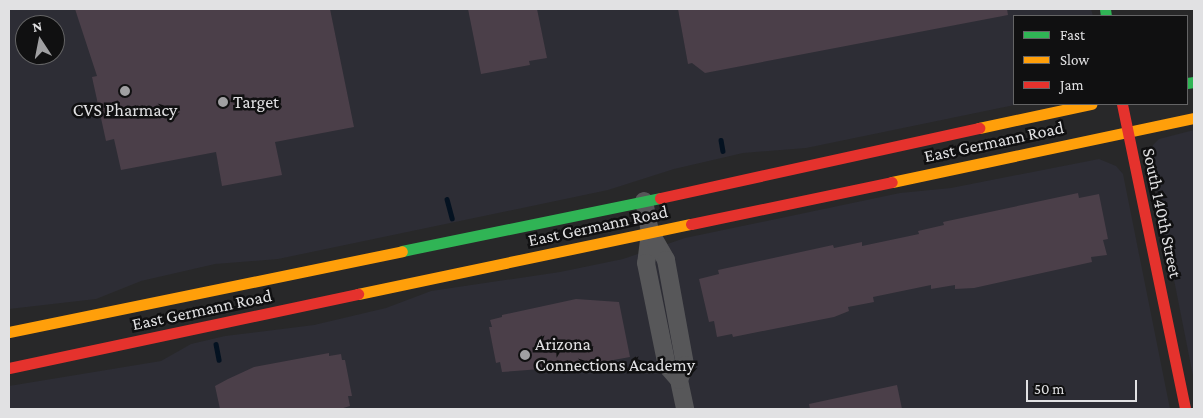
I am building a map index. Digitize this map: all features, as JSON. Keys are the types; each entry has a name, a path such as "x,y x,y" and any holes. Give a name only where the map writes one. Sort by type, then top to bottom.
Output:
{"main road":[{"name":"East Germann Road","path":"9,332 644,201 1086,105"},
{"name":"South 140th Street","path":"1123,108 1185,409"},
{"name":"East Germann Road","path":"9,368 1194,118"}],"street":[{"path":"644,201 650,232 666,260 685,365 679,380 685,409"}],"shaded area":[{"path":"9,9 1091,9 1093,15 1013,15 1014,105 806,148 743,153 674,169 608,190 278,259 215,264 141,281 96,299 9,309"},
{"path":"1194,130 1194,381 1150,158 1153,145 1159,139"},
{"path":"1099,159 1116,166 1123,174 1170,409 9,409 9,386 161,361 191,344 225,336 314,325 386,308 431,291 560,272 623,259 685,238 900,193 951,188"}],"building":[{"name":"Target","path":"75,9 330,9 354,127 275,142 282,175 222,186 216,152 121,170 114,139 106,141 92,77 97,76"},
{"path":"468,9 537,9 547,58 529,61 530,65 481,74"},
{"path":"678,9 1007,9 1008,15 705,73 692,63 688,64"},
{"path":"1078,193 1079,198 1099,194 1108,239 1103,240 1107,255 1091,257 1092,262 974,288 955,289 955,285 931,289 931,285 873,297 874,302 848,307 849,311 834,317 733,337 732,334 717,337 714,321 709,322 699,279 719,274 718,270 833,245 834,248 862,242 862,246 919,234 918,231 944,225 943,222"},
{"path":"576,299 619,302 630,357 542,373 541,369 502,372 500,362 496,363 489,327 492,327 490,320 502,317 502,315"},
{"path":"329,353 329,356 341,354 342,360 345,360 352,396 348,396 350,406 340,409 220,409 215,386 228,379 254,367"},
{"path":"897,385 902,409 810,409 809,404"}],"waterway":[{"path":"721,140 723,151"},
{"path":"447,199 452,218"},
{"path":"216,344 219,360"}],"traffic: fast":[{"path":"1105,9 1106,15"},
{"path":"1188,83 1194,82"},
{"path":"402,251 660,198"}],"traffic: slow":[{"path":"979,128 1086,105"},
{"path":"892,182 1194,118"},
{"path":"358,294 691,224"},
{"path":"9,332 402,251"}],"traffic: jam":[{"path":"1122,105 1185,409"},
{"path":"660,198 979,128"},
{"path":"691,224 892,182"},
{"path":"9,368 358,294"}],"place":[{"name":"CVS Pharmacy","path":"125,91"},
{"name":"Target","path":"223,102"},
{"name":"Arizona Connections Academy","path":"525,355"}]}
